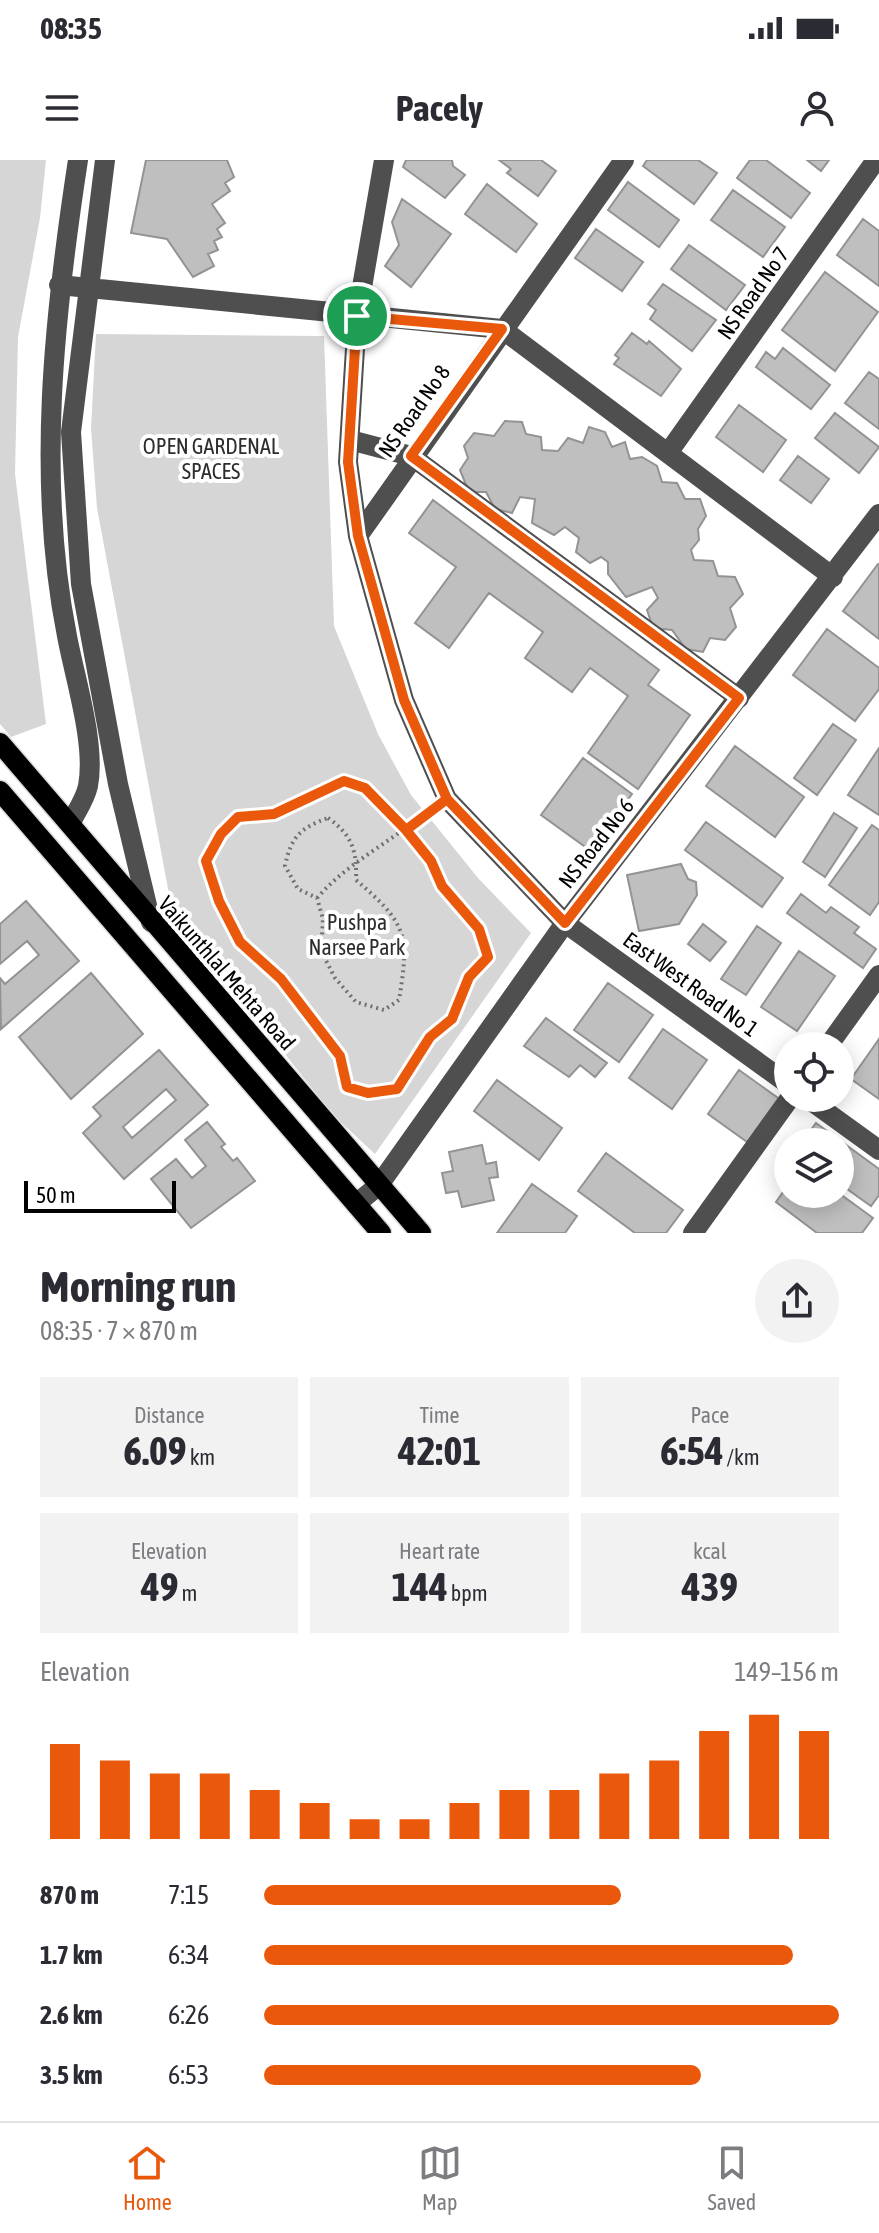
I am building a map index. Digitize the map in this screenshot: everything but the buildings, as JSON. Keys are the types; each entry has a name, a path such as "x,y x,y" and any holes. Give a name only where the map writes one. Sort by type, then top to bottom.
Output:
{"main road":[{"name":"Vaikunthlal Mehta Road","path":"0,743 151,923 421,1233"},
{"path":"0,791 381,1233"}],"street":[{"path":"70,824 88,784 87,744 58,592 51,451 59,285 78,160"},
{"path":"105,160 71,432 81,584 118,784 151,923"},
{"path":"384,160 357,316 348,462 358,536 404,700 447,799"},
{"name":"NS Road No 8","path":"358,536 411,456 624,160"},
{"name":"NS Road No 7","path":"668,453 876,160"},
{"path":"59,285 502,329 833,577"},
{"path":"350,440 411,456 739,698"},
{"name":"NS Road No 6","path":"356,1204 379,1185 565,923 879,514"},
{"path":"88,784 118,784"},
{"name":"East West Road No 1","path":"447,799 565,923 774,1074"},
{"path":"838,1032 879,975"},
{"path":"693,1233 780,1112"},
{"path":"826,1112 879,1150"}],"path":[{"path":"344,781 365,788 406,830 431,861 442,886 479,929 488,957 469,977 452,1019 430,1037 397,1089 368,1093 347,1087 340,1056 281,979 240,942 219,901 206,861 221,834 238,817 274,814 344,781"},
{"path":"317,898 356,863 447,799"},
{"path":"328,818 348,832 356,863 356,880 384,905 399,924 405,945 399,1000 384,1010 356,1002 335,978 321,951 323,919 317,898 298,889 285,866 291,841 305,826 328,818"}],"green space":[{"path":"0,160 46,160 40,218 18,337 15,474 46,724 11,737 0,724"},
{"path":"96,334 324,336 334,626 378,734 411,795 478,878 531,933 375,1154 332,1114 172,910 97,508 91,428"}],"route":[{"path":"357,316 348,462 358,536 404,700 447,799 406,830 365,788 344,781 274,814 238,817 221,834 206,861 219,901 240,942 281,979 340,1056 347,1087 368,1093 397,1089 430,1037 452,1019 469,977 488,957 479,929 442,886 431,861 406,830 433,807 447,799 513,872 565,923 739,698 411,456 502,329 357,316"}],"park label":[{"name":"OPEN GARDENAL SPACES","path":"211,458"},
{"name":"Pushpa Narsee Park","path":"357,934"}]}
